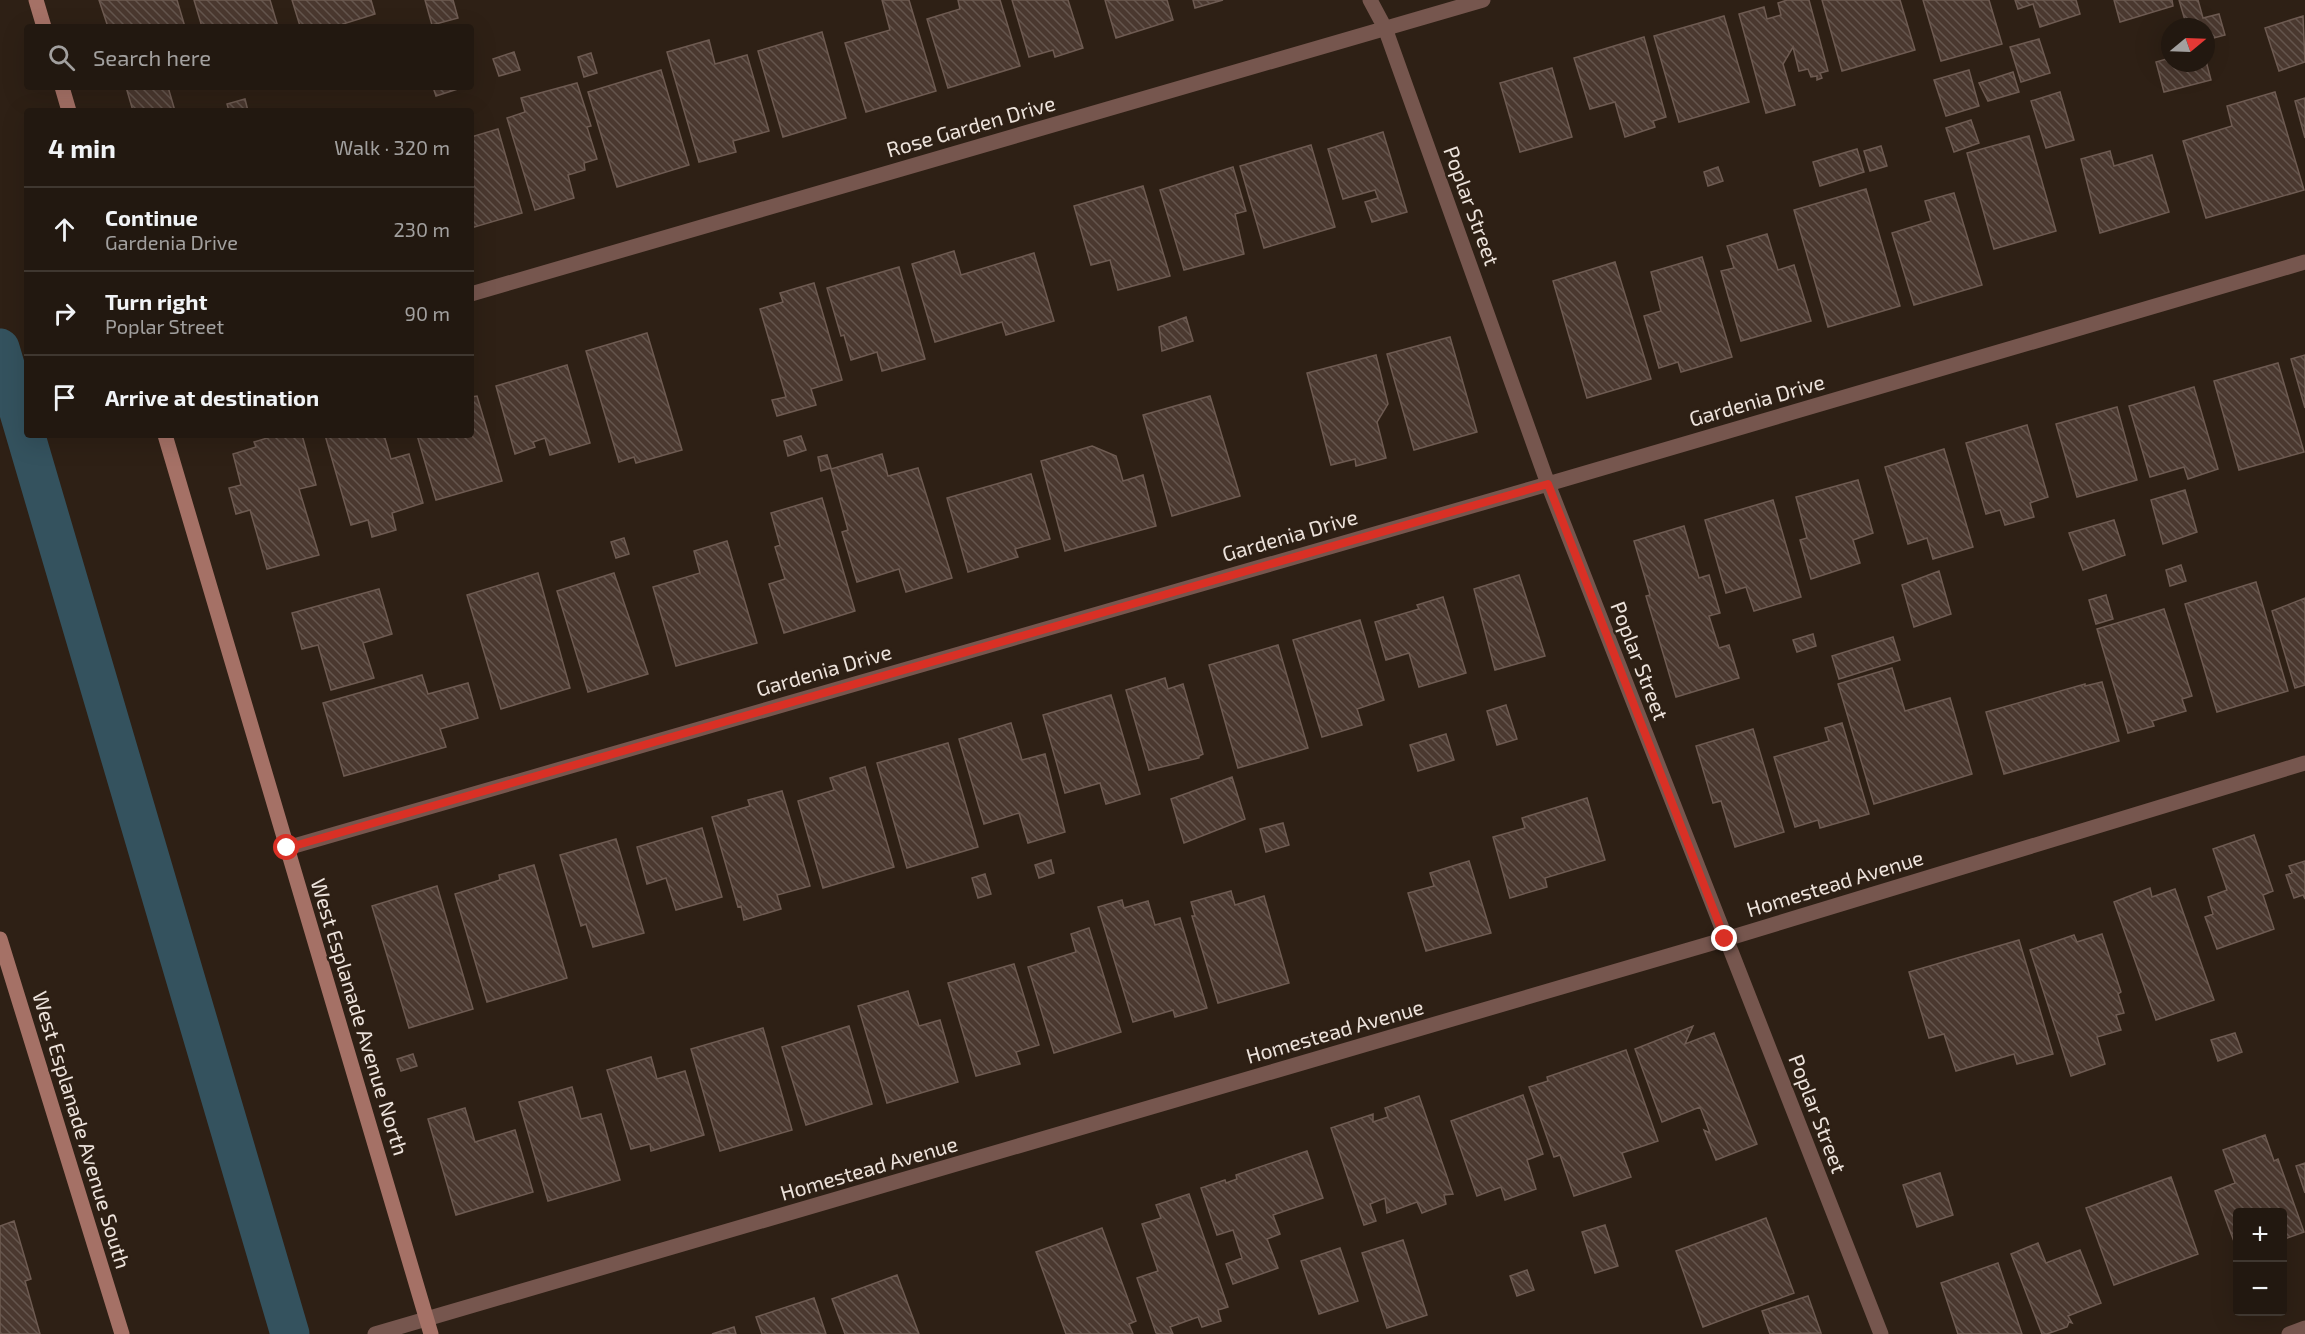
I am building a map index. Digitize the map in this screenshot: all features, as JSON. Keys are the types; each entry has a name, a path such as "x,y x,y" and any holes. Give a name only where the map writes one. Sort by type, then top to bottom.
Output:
{"main road":[{"path":"36,0 43,24"},
{"path":"63,90 68,108"},
{"name":"West Esplanade Avenue North","path":"166,438 429,1327"},
{"name":"West Esplanade Avenue South","path":"0,939 122,1334"}],"street":[{"name":"Poplar Street","path":"1370,0 1385,28 1548,484 1881,1334"},
{"name":"Rose Garden Drive","path":"474,293 1484,0"},
{"name":"Gardenia Drive","path":"287,848 1548,484 2305,262"},
{"name":"Homestead Avenue","path":"375,1334 429,1327 2305,764"},
{"path":"2289,1334 2305,1329"}],"building":[{"path":"99,0 177,0 184,24 107,24"},
{"path":"194,0 270,0 277,24 201,24"},
{"path":"292,0 371,0 375,14 343,24 299,24"},
{"path":"425,0 453,0 458,18 432,24"},
{"path":"882,0 909,0 936,91 866,112 845,43 890,30"},
{"path":"958,0 1000,0 1020,66 948,88 927,19 960,9"},
{"path":"1012,0 1068,0 1083,48 1055,57 1053,50 1029,57"},
{"path":"1105,0 1167,0 1173,20 1116,38"},
{"path":"1193,0 1223,0 1195,8"},
{"path":"1787,0 1809,0 1828,71 1820,73 1822,78 1817,80 1817,76 1811,77 1808,69 1799,71 1793,47 1783,64 1795,105 1766,113 1739,14 1764,7 1767,19 1781,15 1778,3"},
{"path":"1822,0 1900,0 1915,50 1842,71"},
{"path":"1923,0 1989,0 2002,44 1941,61"},
{"path":"2015,0 2076,0 2080,14 2040,27 2033,4 2018,9"},
{"path":"2114,0 2172,0 2173,6 2120,22"},
{"path":"2179,0 2198,0 2203,18 2184,18"},
{"path":"2219,14 2225,35 2215,38 2215,18 2203,18"},
{"path":"1724,16 1749,102 1679,122 1654,36"},
{"path":"2303,16 2305,62 2279,71 2265,28"},
{"path":"822,32 846,118 783,137 758,51"},
{"path":"1644,37 1666,117 1653,121 1655,127 1625,137 1615,102 1590,109 1574,58"},
{"path":"2039,39 2050,73 2021,82 2010,47"},
{"path":"709,40 715,64 747,55 769,131 733,141 736,152 699,162 667,52"},
{"path":"514,52 520,70 499,76 493,59"},
{"path":"591,53 597,73 584,77 578,57"},
{"path":"2161,61 2161,72 2209,72 2211,80 2164,92 2156,62"},
{"path":"1552,68 1572,137 1520,152 1500,83"},
{"path":"661,70 689,165 617,187 588,92"},
{"path":"1969,70 1979,106 1946,116 1934,80"},
{"path":"2013,72 2019,92 1988,101 1979,83"},
{"path":"577,83 591,126 587,127 597,159 584,163 585,170 568,175 574,198 535,210 507,118 525,112 521,98"},
{"path":"127,90 169,90 174,108 132,108"},
{"path":"434,90 455,90 436,96"},
{"path":"2060,92 2074,140 2046,148 2031,101"},
{"path":"2275,92 2304,190 2206,218 2183,141 2232,126 2227,106"},
{"path":"2305,98 2305,138 2295,101"},
{"path":"245,99 247,108 228,108 227,104"},
{"path":"1971,120 1979,143 1954,152 1946,128"},
{"path":"498,129 522,213 474,227 474,136"},
{"path":"1383,132 1407,212 1372,222 1365,202 1378,198 1375,190 1343,199 1328,149"},
{"path":"2029,136 2056,231 1994,249 1967,153"},
{"path":"1311,145 1335,227 1264,248 1240,166"},
{"path":"1881,146 1887,166 1870,171 1864,151"},
{"path":"1857,149 1864,172 1820,186 1813,162"},
{"path":"2110,151 2114,166 2152,155 2169,212 2100,233 2081,159"},
{"path":"1233,167 1246,211 1235,214 1244,254 1184,270 1160,190"},
{"path":"1718,167 1723,181 1708,186 1704,172"},
{"path":"1143,186 1170,276 1118,290 1110,260 1091,265 1074,206"},
{"path":"1866,189 1900,306 1828,327 1794,210"},
{"path":"1954,193 1982,285 1914,305 1892,233 1931,221 1925,201"},
{"path":"1767,234 1778,270 1794,265 1811,321 1741,341 1721,271 1734,268 1727,246"},
{"path":"954,251 961,275 1034,253 1054,321 1006,335 1002,322 935,342 912,264"},
{"path":"1702,257 1732,357 1681,372 1678,362 1659,368 1644,316 1661,311 1651,272"},
{"path":"1615,262 1651,379 1587,398 1553,281"},
{"path":"899,267 925,359 882,371 877,352 851,360 844,335 841,336 827,288"},
{"path":"814,283 842,380 811,389 816,405 777,416 772,400 786,397 760,309 783,302 780,293"},
{"path":"1186,317 1193,341 1162,351 1159,327"},
{"path":"647,333 682,450 636,463 634,457 619,462 586,351"},
{"path":"1450,337 1477,432 1414,450 1387,354"},
{"path":"1376,355 1388,404 1377,422 1386,458 1356,466 1355,459 1331,465 1307,373"},
{"path":"2305,355 2305,408 2291,359"},
{"path":"2278,363 2304,452 2239,470 2214,381"},
{"path":"567,365 590,443 550,455 545,438 533,442 535,447 515,454 496,386"},
{"path":"2194,387 2218,469 2188,479 2184,467 2150,477 2129,406"},
{"path":"474,396 477,396 502,481 436,500 418,438 474,438"},
{"path":"1210,396 1240,496 1172,516 1143,415"},
{"path":"2117,407 2137,480 2077,497 2056,424"},
{"path":"2027,425 2048,497 2030,503 2034,517 2005,525 2000,510 1986,514 1966,443"},
{"path":"801,436 806,450 788,456 784,441"},
{"path":"267,438 303,438 316,485 299,489 319,555 267,569 250,510 236,514 229,488 241,485 233,454 256,447 254,442"},
{"path":"326,438 385,438 391,459 409,454 423,503 392,513 396,530 372,537 368,520 351,525"},
{"path":"1092,446 1116,456 1123,481 1143,475 1156,526 1065,551 1041,461"},
{"path":"1944,449 1973,547 1933,559 1927,538 1908,544 1885,467"},
{"path":"882,454 888,476 918,468 952,578 906,592 899,569 857,582 842,532 848,530 831,469"},
{"path":"827,455 831,468 821,471 818,457"},
{"path":"1031,474 1050,539 1015,549 1018,557 968,572 947,498"},
{"path":"1858,480 1873,533 1853,540 1860,563 1811,579 1800,540 1807,538 1796,497"},
{"path":"2185,490 2197,532 2163,544 2151,500"},
{"path":"822,498 855,611 784,633 769,584 785,579 775,547 780,545 771,513"},
{"path":"1773,500 1801,597 1754,611 1746,587 1726,593 1705,520"},
{"path":"2114,520 2125,555 2083,570 2069,533"},
{"path":"1684,526 1699,578 1709,575 1720,613 1709,616 1719,648 1729,645 1739,678 1676,697 1646,596 1650,595 1634,541"},
{"path":"624,538 629,554 616,558 611,542"},
{"path":"727,541 757,643 676,666 653,587 700,573 694,551"},
{"path":"2181,565 2186,581 2170,586 2166,570"},
{"path":"1939,571 1951,614 1914,627 1902,585"},
{"path":"538,573 570,688 501,709 467,595"},
{"path":"614,573 648,674 588,692 557,591"},
{"path":"1519,575 1545,656 1495,670 1474,589"},
{"path":"2256,582 2288,691 2217,712 2185,604"},
{"path":"379,589 392,634 363,643 374,678 331,690 318,645 302,649 292,613"},
{"path":"2106,595 2113,619 2096,624 2089,600"},
{"path":"1443,597 1466,673 1419,687 1409,653 1386,660 1375,622 1419,609 1417,605"},
{"path":"2305,598 2305,685 2295,688 2272,611"},
{"path":"2164,609 2192,696 2182,699 2186,711 2152,721 2154,726 2128,733 2097,629"},
{"path":"1360,620 1384,700 1357,709 1362,725 1322,737 1293,640"},
{"path":"1813,634 1816,646 1797,652 1793,640"},
{"path":"1893,637 1900,660 1839,679 1832,656"},
{"path":"1278,645 1308,748 1238,768 1209,665"},
{"path":"1892,668 1905,711 1950,698 1972,774 1874,804 1838,684"},
{"path":"422,675 428,694 468,683 478,718 440,729 446,747 344,776 323,703"},
{"path":"1165,678 1168,689 1183,684 1203,754 1199,758 1149,770 1126,690"},
{"path":"2102,682 2119,741 2004,774 1986,712 2085,684 2085,686"},
{"path":"1111,695 1140,794 1106,804 1100,783 1065,793 1043,715"},
{"path":"1506,705 1517,739 1497,745 1487,711"},
{"path":"1011,723 1022,760 1045,754 1065,832 1028,843 1019,813 984,824 959,739"},
{"path":"1842,723 1869,814 1820,828 1818,820 1795,827 1774,757 1829,741 1825,728"},
{"path":"1753,729 1784,832 1735,847 1721,801 1713,803 1696,746"},
{"path":"1446,734 1454,760 1418,771 1410,745"},
{"path":"948,743 978,847 907,868 877,763"},
{"path":"865,767 894,867 823,888 798,801 834,790 830,778"},
{"path":"1232,777 1245,819 1184,843 1171,799"},
{"path":"782,791 810,886 777,895 781,909 744,920 741,906 738,907 712,817 750,806 748,800"},
{"path":"1587,798 1605,860 1545,878 1547,887 1510,898 1493,837 1525,828 1522,818"},
{"path":"1283,823 1289,845 1266,852 1260,829"},
{"path":"702,828 722,897 676,910 666,878 647,884 637,847"},
{"path":"2254,835 2273,891 2263,895 2274,929 2217,949 2205,917 2213,914 2208,897 2227,890 2213,849"},
{"path":"616,839 644,933 593,947 586,924 581,926 560,855"},
{"path":"1051,860 1054,873 1039,878 1035,865"},
{"path":"1469,861 1491,933 1426,951 1408,893 1434,886 1430,873"},
{"path":"2305,861 2305,899 2303,895 2294,898 2286,875 2292,873 2289,866"},
{"path":"534,865 567,978 487,1002 455,894 500,880 499,875"},
{"path":"985,874 991,894 978,898 972,878"},
{"path":"437,886 473,1009 409,1028 372,906"},
{"path":"2150,888 2152,897 2175,889 2214,1000 2156,1020 2114,902"},
{"path":"1231,891 1235,905 1264,896 1289,983 1218,1003 1192,916 1195,916 1191,902"},
{"path":"1122,900 1124,908 1148,901 1155,925 1180,918 1207,1008 1175,1017 1173,1010 1133,1022 1098,907"},
{"path":"1089,928 1121,1032 1054,1053 1028,967 1076,952 1071,934"},
{"path":"2102,934 2121,992 2118,994 2124,1013 2116,1015 2121,1030 2097,1037 2105,1064 2071,1076 2030,950 2074,935 2077,942"},
{"path":"2019,940 2053,1054 2017,1064 2014,1054 1956,1071 1944,1034 1929,1038 1909,972"},
{"path":"1014,964 1039,1045 1016,1052 1020,1064 976,1076 948,983"},
{"path":"908,991 919,1026 940,1020 958,1082 887,1103 858,1006"},
{"path":"849,1026 872,1104 806,1125 782,1047"},
{"path":"1693,1026 1685,1044 1714,1033 1757,1144 1716,1160 1704,1130 1710,1133 1700,1107 1662,1122 1635,1049"},
{"path":"763,1028 792,1130 720,1151 691,1049"},
{"path":"2235,1033 2242,1052 2218,1061 2211,1040"},
{"path":"1626,1050 1658,1141 1622,1153 1631,1177 1574,1196 1560,1155 1554,1157 1529,1087 1548,1081 1547,1077"},
{"path":"413,1054 417,1066 401,1071 397,1059"},
{"path":"651,1057 657,1079 685,1071 704,1135 651,1151 650,1144 631,1149 607,1070"},
{"path":"572,1087 581,1119 601,1114 620,1180 548,1201 519,1102"},
{"path":"1523,1095 1543,1154 1527,1160 1536,1189 1505,1200 1501,1187 1477,1196 1451,1121"},
{"path":"1419,1096 1453,1194 1444,1195 1446,1204 1422,1213 1417,1202 1387,1213 1385,1198 1370,1204 1376,1221 1364,1225 1331,1128 1373,1114 1373,1122 1388,1117 1385,1108"},
{"path":"465,1108 475,1142 515,1130 533,1192 456,1215 428,1119"},
{"path":"2265,1135 2274,1161 2278,1159 2304,1232 2287,1238 2287,1208 2233,1208 2233,1239 2215,1191 2235,1183 2223,1150"},
{"path":"1307,1151 1323,1198 1273,1215 1280,1234 1267,1239 1278,1268 1233,1284 1226,1264 1242,1258 1233,1230 1217,1235 1201,1188 1225,1180 1226,1183 1237,1179 1236,1175"},
{"path":"2305,1163 2305,1193 2296,1166"},
{"path":"1940,1173 1953,1215 1917,1227 1903,1185"},
{"path":"2171,1177 2198,1254 2114,1285 2086,1208"},
{"path":"1189,1194 1228,1307 1218,1310 1221,1321 1202,1327 1198,1317 1170,1327 1173,1334 1159,1334 1156,1333 1137,1278 1158,1271 1142,1224 1161,1218 1156,1205"},
{"path":"1766,1218 1794,1293 1703,1327 1676,1251"},
{"path":"14,1221 31,1279 25,1281 40,1334 0,1334 0,1226"},
{"path":"1605,1225 1618,1266 1595,1273 1582,1232"},
{"path":"1102,1228 1136,1321 1129,1324 1133,1334 1066,1334 1036,1252"},
{"path":"1403,1240 1427,1315 1387,1328 1362,1253"},
{"path":"2038,1243 2046,1263 2080,1250 2101,1303 2068,1316 2072,1323 2069,1322 2067,1327 2047,1334 2042,1334 2011,1254"},
{"path":"1340,1248 1358,1301 1319,1314 1301,1261"},
{"path":"1998,1263 2022,1334 1958,1334 1941,1283"},
{"path":"1527,1270 1534,1290 1517,1296 1510,1276"},
{"path":"897,1275 919,1334 845,1334 832,1299"},
{"path":"1808,1296 1821,1333 1770,1334 1762,1311"},
{"path":"814,1298 826,1334 762,1334 756,1317"},
{"path":"734,1327 736,1334 712,1334"}],"waterway":[{"path":"0,348 24,430"},
{"path":"26,438 290,1334"}],"route":[{"path":"287,848 1548,484 1725,939"}]}
